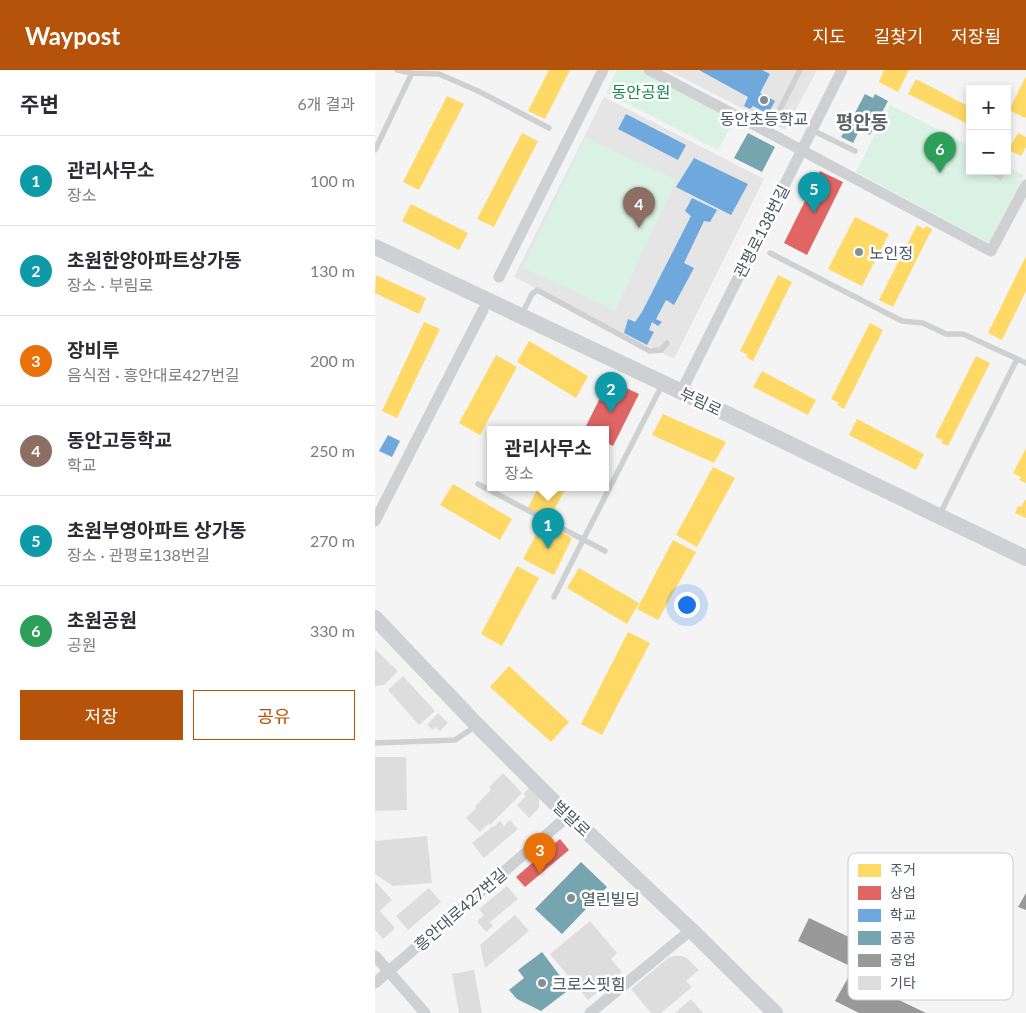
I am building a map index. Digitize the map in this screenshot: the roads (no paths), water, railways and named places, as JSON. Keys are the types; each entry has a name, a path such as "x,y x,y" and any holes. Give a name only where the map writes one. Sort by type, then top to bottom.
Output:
{"street":[{"path":"499,277 603,70"},
{"path":"649,70 991,251 1026,185"},
{"name":"관평로138번길","path":"681,392 843,70"},
{"name":"부림로","path":"375,246 1026,558"},
{"path":"375,521 483,310"},
{"name":"벌말로","path":"375,618 477,726 568,816 691,930 775,1013"},
{"name":"흥안대로427번길","path":"375,983 568,816"},
{"path":"590,1013 691,930"},
{"path":"375,956 425,1013"}],"lane":[{"path":"397,70 412,73 439,74 478,91 549,128"},
{"path":"775,119 800,70"},
{"path":"375,150 412,73"},
{"path":"812,130 855,151"},
{"path":"770,253 902,321 923,323 946,334 963,334 1026,363"},
{"path":"521,316 532,294 537,290 650,351 661,350 667,343"},
{"path":"939,517 1017,358"},
{"path":"609,490 663,383"},
{"path":"478,484 487,489"},
{"path":"491,491 605,551"},
{"path":"554,597 609,491"},
{"path":"375,743 455,740 477,726"}],"place":[{"name":"동안초등학교","path":"764,100"},
{"name":"초원공원","path":"940,173"},
{"name":"초원부영아파트 상가동","path":"814,213"},
{"name":"동안고등학교","path":"639,228"},
{"name":"노인정","path":"859,252"},
{"name":"초원한양아파트상가동","path":"611,413"},
{"name":"관리사무소","path":"548,549"},
{"name":"장비루","path":"540,874"},
{"name":"열린빌딩","path":"571,898"},
{"name":"크로스핏힘","path":"542,983"}],"district":[{"name":"평안동","path":"862,121"}],"park label":[{"name":"동안공원","path":"641,91"}]}
